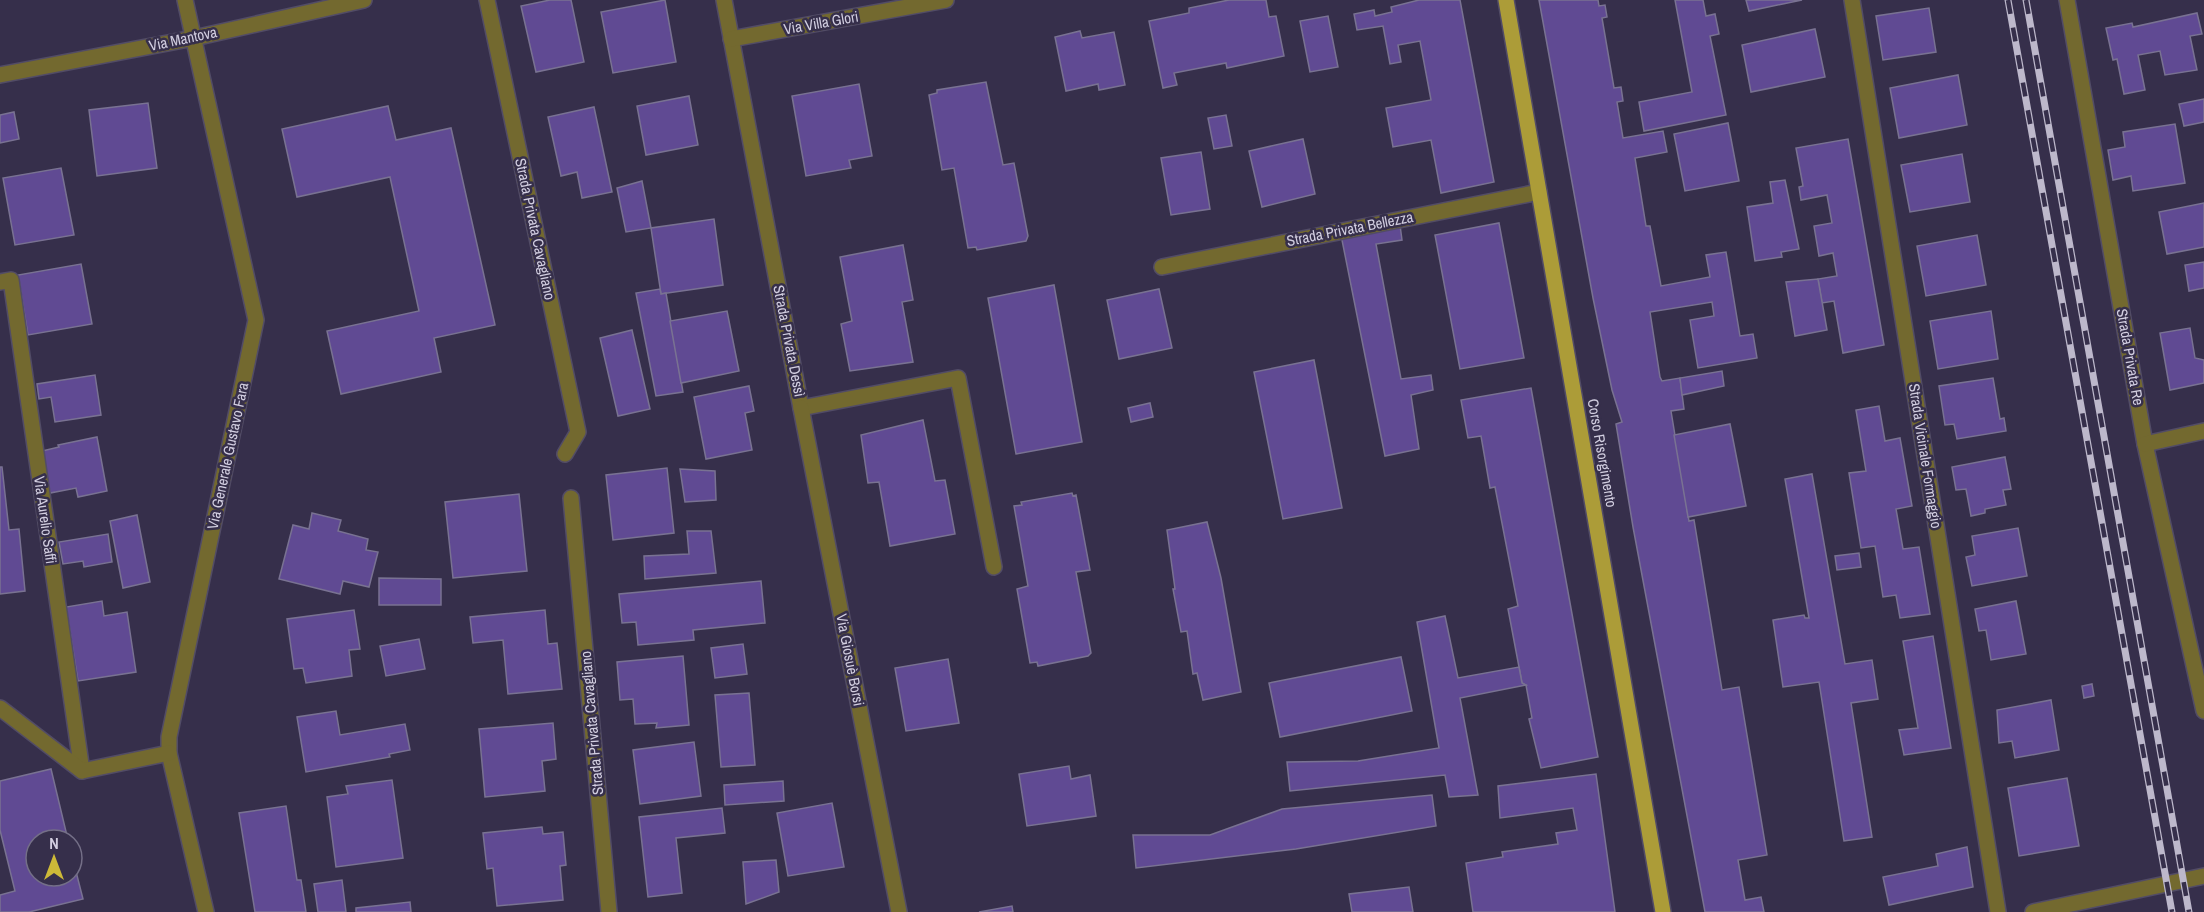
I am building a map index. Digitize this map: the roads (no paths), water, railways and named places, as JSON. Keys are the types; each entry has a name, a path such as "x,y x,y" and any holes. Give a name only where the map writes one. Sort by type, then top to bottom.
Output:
{"main road":[{"name":"Corso Risorgimento","path":"1506,0 1663,912"}],"street":[{"name":"Via Generale Gustavo Fara","path":"185,0 256,320 169,737 169,753 206,912"},
{"name":"Via Mantova","path":"0,75 194,38 364,0"},
{"name":"Strada Privata Cavagliano","path":"487,0 578,432 565,454"},
{"name":"Strada Privata Dessì","path":"724,0 801,408 958,378 994,567"},
{"name":"Via Villa Glori","path":"731,39 946,0"},
{"name":"Strada Vicinale Formaggio","path":"1851,0 1998,912"},
{"name":"Strada Privata Re","path":"2067,0 2145,444 2204,711"},
{"name":"Strada Privata Bellezza","path":"1162,267 1539,192"},
{"name":"Via Aurelio Saffi","path":"0,282 11,280 82,771"},
{"name":"Via Giosuè Borsi","path":"801,408 899,912"},
{"path":"2145,444 2204,431"},
{"name":"Strada Privata Cavagliano","path":"571,498 609,912"},
{"path":"0,708 82,771 169,753"},
{"path":"2033,912 2204,876"}],"railway":[{"path":"2008,0 2172,912"},
{"path":"2026,0 2189,912"}]}
